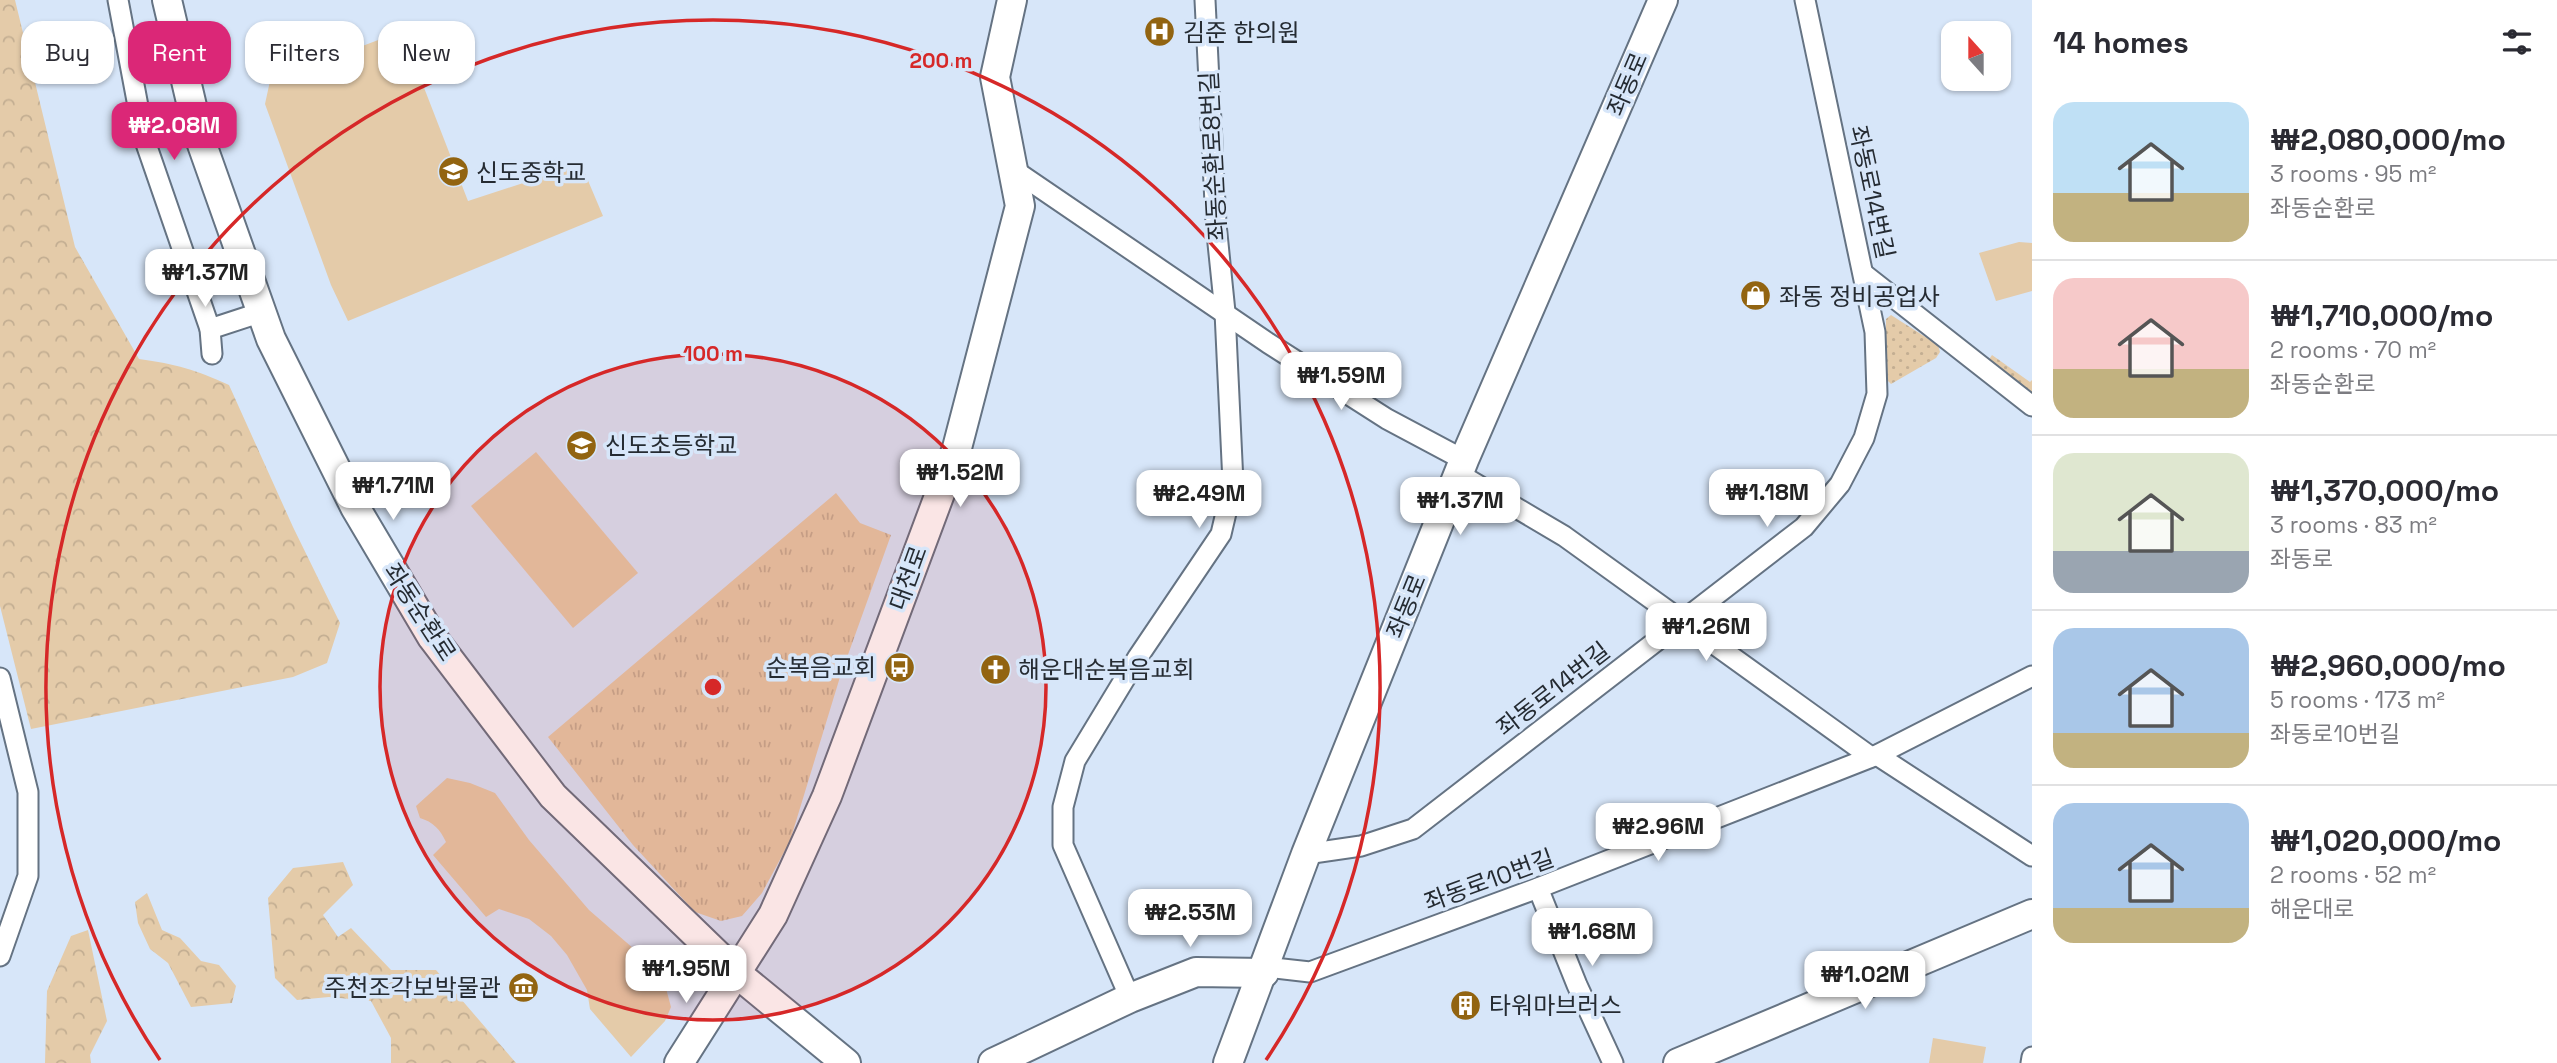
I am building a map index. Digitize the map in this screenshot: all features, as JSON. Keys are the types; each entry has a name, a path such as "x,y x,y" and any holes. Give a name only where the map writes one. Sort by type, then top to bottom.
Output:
{"street":[{"path":"118,0 144,138 210,328 212,354"},
{"name":"좌동순환로","path":"167,0 200,136 271,339 355,507 432,637 553,796 735,972 846,1063"},
{"name":"대천로","path":"679,1063 773,915 827,796 957,448 1020,206 995,77 1013,0"},
{"name":"좌동순환로8번길","path":"1130,998 1063,845 1063,807 1075,761 1138,657 1221,534 1233,483 1205,0"},
{"name":"좌동로","path":"1228,1063 1265,970 1306,854 1462,467 1663,0"},
{"name":"좌동로14번길","path":"1306,854 1361,846 1413,829 1804,527 1840,484 1864,438 1877,394 1875,332 1805,0"},
{"path":"1014,170 1268,344 1462,467 1564,536 1874,756 2032,856"},
{"path":"1864,275 2032,407"},
{"path":"210,328 262,313"},
{"name":"좌동로10번길","path":"1265,970 1310,972 1538,888 1874,756 2032,676"},
{"path":"0,678 28,792 28,876 0,957"},
{"path":"1538,888 1577,985 1613,1063"},
{"path":"1678,1063 2031,918"},
{"path":"993,1063 1130,998 1196,972 1265,970"},
{"path":"2031,1063 2032,1057"}],"green space":[{"path":"0,0 15,0 21,25 21,84 35,84 75,247 139,359 186,368 229,385 340,623 327,663 293,677 31,729 0,606"},
{"path":"378,40 378,84 423,84 468,201 581,164 603,216 348,321 331,285 265,104 269,84 364,84 364,45"},
{"path":"2019,242 2032,243 2032,291 1996,301 1979,253"},
{"path":"1891,315 1938,345 1940,352 1936,358 1891,384 1885,378 1886,319"},
{"path":"1992,355 2030,382 2032,380 2032,396 1988,361"},
{"path":"536,452 638,573 573,628 471,506"},
{"path":"836,493 860,523 891,535 840,677 790,841 762,893 742,916 721,921 695,912 633,845 548,737"},
{"path":"447,778 495,793 529,840 589,910 656,968 664,981 671,1007 665,1021 631,1057 590,1009 587,990 567,955 551,936 529,919 499,909 486,917 433,855 446,842 436,827 420,818 416,806"},
{"path":"343,862 353,885 323,915 338,937 351,928 391,970 436,970 516,1063 391,1063 391,1038 371,1001 329,997 297,1000 275,978 268,898 293,868"},
{"path":"147,893 162,930 180,938 201,961 219,965 236,986 232,1003 191,1007 168,963 150,949 138,923 135,902"},
{"path":"88,930 107,1021 90,1055 91,1063 45,1063 47,991 71,936"},
{"path":"1933,1038 1986,1047 1983,1063 1929,1063"}],"place":[{"name":"김준 한의원","path":"1160,32"},
{"name":"신도중학교","path":"453,172"},
{"name":"좌동 정비공업사","path":"1756,296"},
{"name":"신도초등학교","path":"582,445"},
{"name":"순복음교회","path":"899,667"},
{"name":"해운대순복음교회","path":"995,669"},
{"name":"주천조각보박물관","path":"524,987"},
{"name":"타워마브러스","path":"1466,1005"}]}
